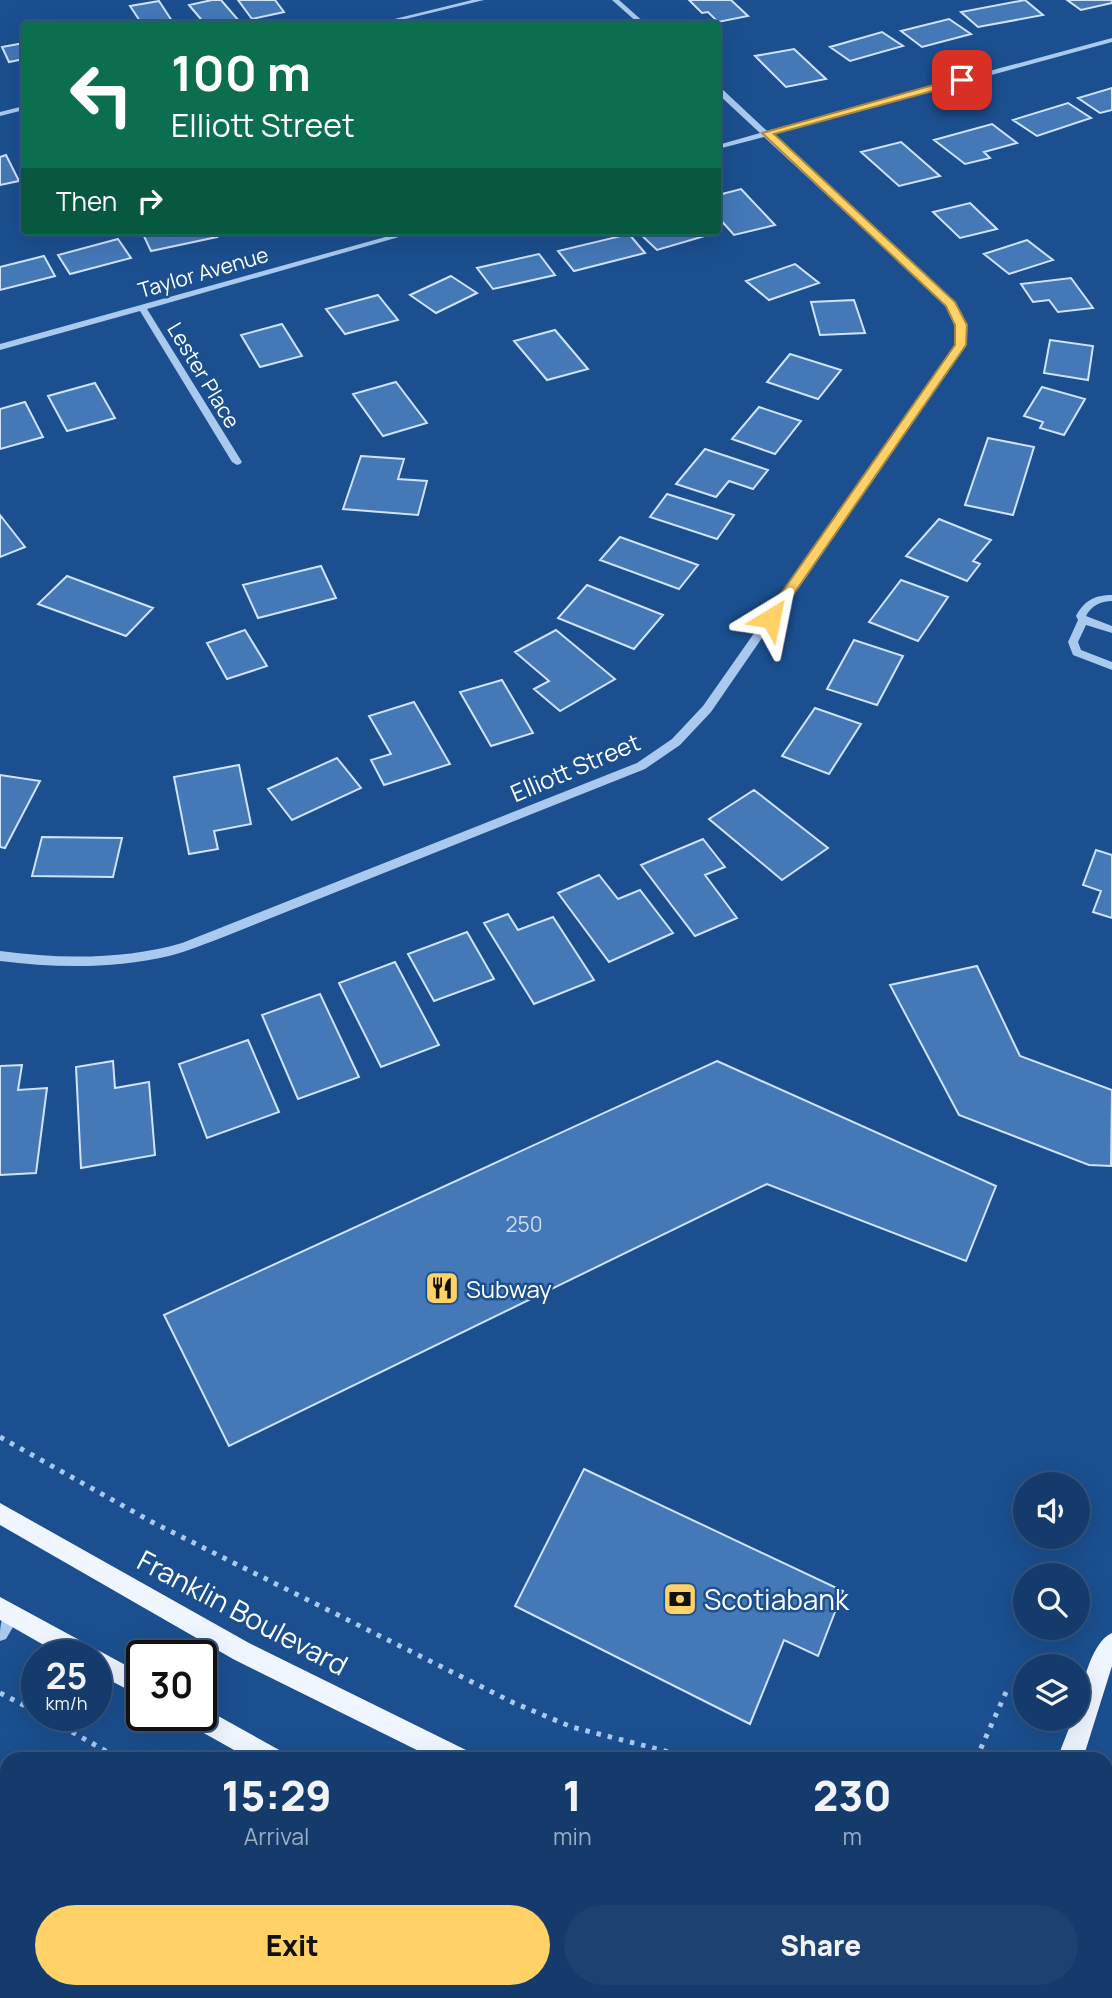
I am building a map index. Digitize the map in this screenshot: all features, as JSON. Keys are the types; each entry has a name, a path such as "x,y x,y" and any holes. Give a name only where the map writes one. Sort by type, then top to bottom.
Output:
{"main road":[{"name":"Franklin Boulevard","path":"0,1513 241,1651 446,1752"},
{"path":"4,1619 51,1640"},
{"path":"1072,1752 1105,1652 1112,1644"},
{"path":"217,1728 260,1752"}],"street":[{"path":"391,21 481,0"},
{"path":"615,0 640,21"},
{"path":"721,146 1112,40"},
{"name":"Elliott Street","path":"0,956 25,960 118,958 177,948 222,933 641,766 676,743 707,709 960,345 961,325 951,305 721,93"},
{"path":"0,114 21,109"},
{"name":"Taylor Avenue","path":"0,347 402,235"},
{"name":"Lester Place","path":"142,307 237,461"},
{"path":"1112,598 1104,598 1086,606 1073,642 1077,653 1112,666"},
{"path":"1083,620 1112,630"}],"path":[{"path":"0,1437 152,1522 514,1703 572,1727 669,1752"},
{"path":"979,1752 1007,1690"},
{"path":"0,1693 21,1704"},
{"path":"70,1731 108,1752"}],"building":[{"path":"221,0 239,21 202,21 189,5"},
{"path":"238,0 275,0 284,12 252,19"},
{"path":"689,0 731,0 748,16 721,21 708,12 702,13"},
{"path":"1025,0 1043,15 978,27 961,12"},
{"path":"1067,0 1112,0 1112,3 1081,10"},
{"path":"159,1 172,21 140,21 130,6"},
{"path":"949,19 971,34 922,47 901,31"},
{"path":"882,32 903,46 850,61 830,47"},
{"path":"21,44 21,60 9,62 2,47"},
{"path":"794,49 826,79 786,87 755,56"},
{"path":"1112,88 1112,110 1100,113 1078,98"},
{"path":"1068,103 1091,118 1037,136 1013,120"},
{"path":"992,124 1017,143 984,152 990,158 965,164 934,140"},
{"path":"901,142 940,176 899,186 861,152"},
{"path":"6,155 19,181 0,185 0,157"},
{"path":"741,189 775,225 734,235 721,220 721,194"},
{"path":"970,203 997,229 960,238 933,212"},
{"path":"143,235 217,237 151,251"},
{"path":"630,235 645,253 574,271 558,251"},
{"path":"641,235 708,235 657,250"},
{"path":"118,239 131,258 70,274 58,255"},
{"path":"1027,240 1053,260 1009,274 984,254"},
{"path":"539,254 555,275 493,289 477,268"},
{"path":"44,256 55,276 0,290 0,267"},
{"path":"795,264 819,283 769,300 746,281"},
{"path":"451,276 477,293 436,313 410,295"},
{"path":"1071,278 1093,308 1058,312 1049,300 1033,302 1021,284"},
{"path":"378,295 398,320 345,334 326,309"},
{"path":"854,300 865,333 820,335 811,302"},
{"path":"282,324 302,356 260,367 241,335"},
{"path":"555,330 588,369 547,380 514,341"},
{"path":"1050,340 1093,346 1088,380 1044,373"},
{"path":"790,354 841,370 818,399 767,382"},
{"path":"396,382 427,423 383,436 353,394"},
{"path":"95,383 115,418 67,431 48,396"},
{"path":"1042,387 1085,399 1064,435 1040,428 1043,422 1024,416"},
{"path":"25,402 43,437 0,449 0,409"},
{"path":"759,407 801,421 775,454 732,439"},
{"path":"988,438 1034,447 1013,515 965,505"},
{"path":"705,449 768,470 753,489 729,481 716,497 676,484"},
{"path":"361,456 404,459 398,479 427,481 418,515 343,509"},
{"path":"667,494 734,515 717,539 650,517"},
{"path":"0,515 25,547 0,557"},
{"path":"939,519 991,540 973,561 980,564 967,581 906,556"},
{"path":"620,537 698,565 679,589 600,560"},
{"path":"321,566 336,598 258,618 243,585"},
{"path":"67,576 153,608 126,636 38,604"},
{"path":"901,580 948,597 918,641 869,622"},
{"path":"587,585 663,615 634,649 558,618"},
{"path":"245,630 267,666 227,679 207,643"},
{"path":"556,630 615,679 560,711 534,689 549,681 515,652"},
{"path":"854,640 903,656 877,705 827,689"},
{"path":"502,680 533,733 491,746 460,692"},
{"path":"414,702 450,764 384,785 371,760 391,754 369,716"},
{"path":"815,708 861,724 829,774 782,756"},
{"path":"337,758 361,788 292,820 268,789"},
{"path":"239,765 251,824 214,831 218,849 189,854 174,777"},
{"path":"0,775 40,781 5,848 0,847"},
{"path":"754,790 828,848 782,880 709,819"},
{"path":"42,837 122,838 113,877 32,876"},
{"path":"703,839 725,867 705,875 737,918 695,936 641,865"},
{"path":"1096,850 1112,855 1112,918 1093,912 1101,891 1083,885"},
{"path":"599,875 618,899 640,890 673,933 609,962 558,893"},
{"path":"508,914 518,930 553,917 594,980 534,1004 484,923"},
{"path":"467,932 494,979 434,1001 408,954"},
{"path":"395,962 439,1045 381,1067 339,983"},
{"path":"977,966 1020,1056 1112,1090 1111,1166 1089,1165 959,1115 890,985"},
{"path":"320,994 359,1077 298,1099 262,1015"},
{"path":"248,1040 279,1112 207,1138 179,1064"},
{"path":"113,1061 115,1088 149,1082 155,1155 81,1168 76,1067"},
{"path":"717,1061 996,1186 966,1261 767,1184 229,1446 164,1315"},
{"path":"22,1065 18,1090 47,1088 36,1173 0,1175 0,1066"},
{"name":"Scotiabank","path":"584,1469 843,1591 818,1656 784,1640 750,1724 515,1606"}],"place":[{"name":"Subway","path":"442,1288"},
{"name":"Scotiabank","path":"680,1599"}],"route":[{"path":"771,618 960,345 961,325 951,305 767,133 962,80"}]}
